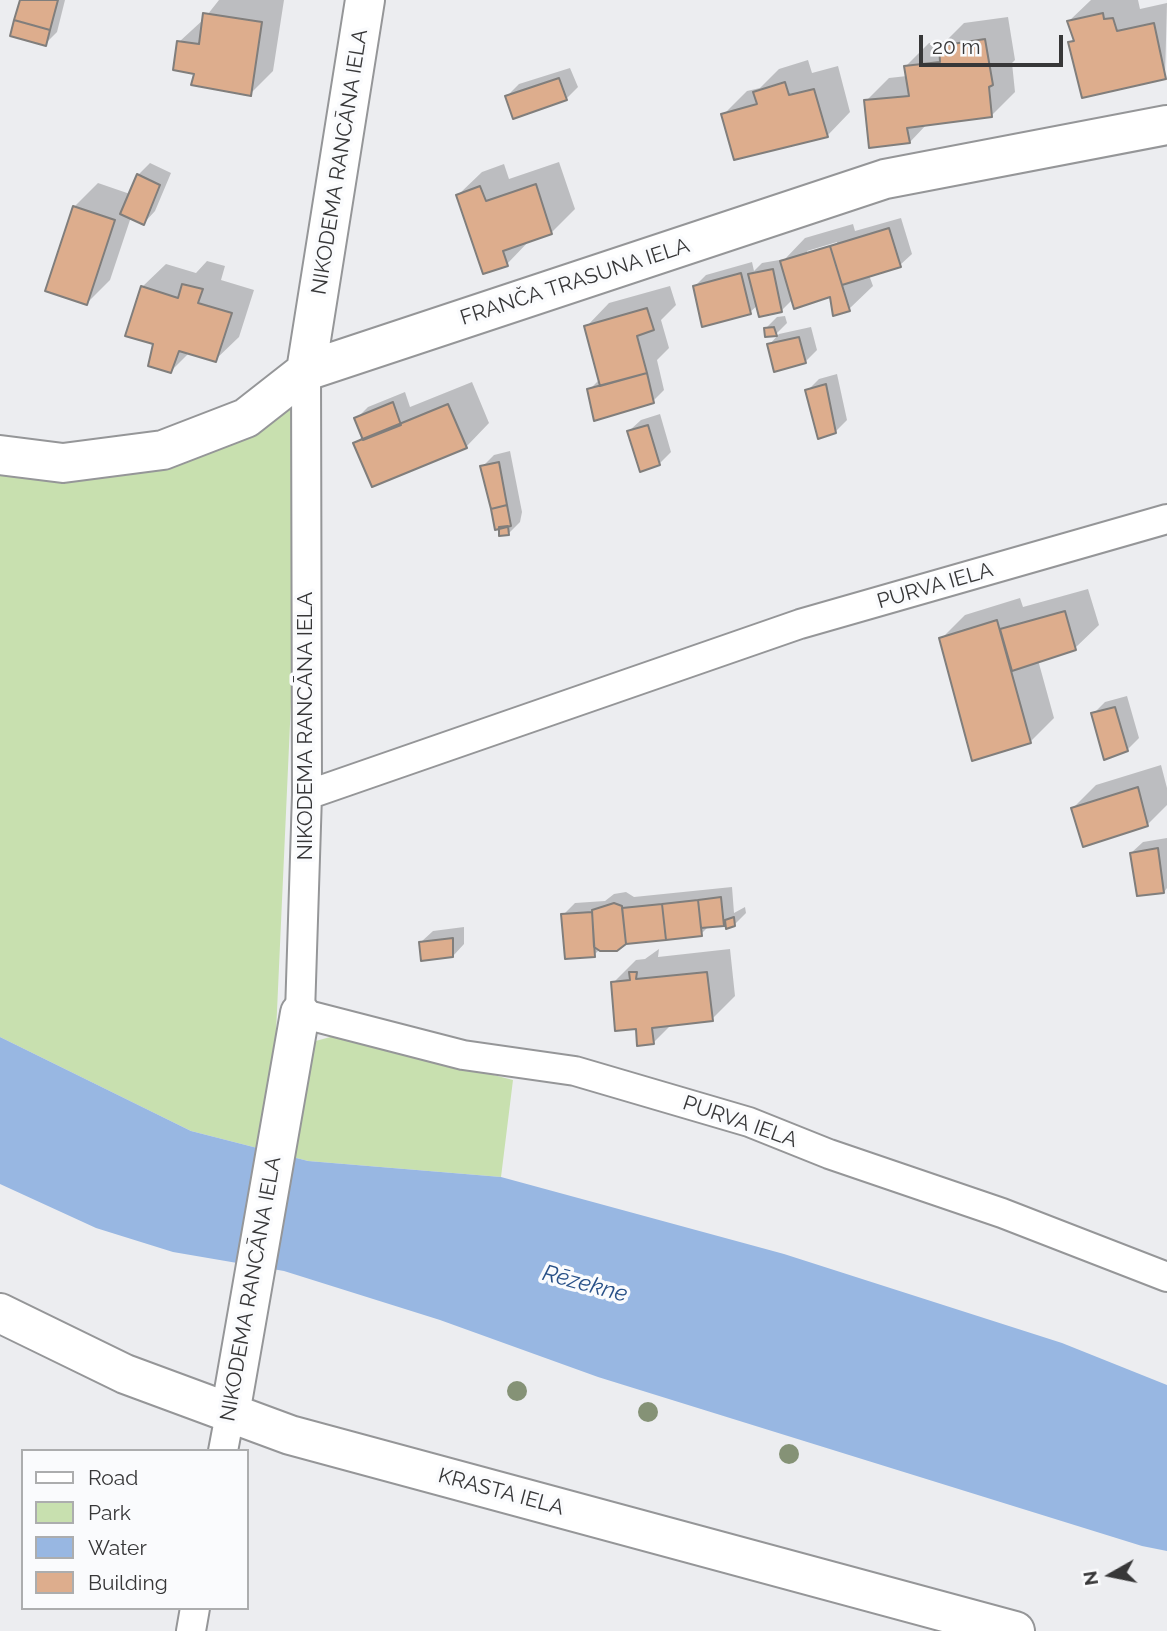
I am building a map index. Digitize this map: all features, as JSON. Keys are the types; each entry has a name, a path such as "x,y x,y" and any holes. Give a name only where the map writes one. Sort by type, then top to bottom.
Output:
{"street":[{"name":"NIKODEMA RANCĀNA IELA","path":"306,370 365,0"},
{"name":"FRANČA TRASUNA IELA","path":"0,454 63,463 163,450 246,418 306,370 885,179 1167,125"},
{"name":"NIKODEMA RANCĀNA IELA","path":"226,1432 300,1013"},
{"name":"KRASTA IELA","path":"0,1313 125,1374 226,1432 290,1435 1015,1631"}],"lane":[{"name":"NIKODEMA RANCĀNA IELA","path":"300,1013 307,795 306,370"},
{"name":"PURVA IELA","path":"307,795 800,624 1167,519"},
{"name":"PURVA IELA","path":"300,1013 463,1055 575,1071 749,1122 829,1154 1002,1213 1167,1277"},
{"path":"191,1631 195,1610"}],"green space":[{"path":"306,371 274,1077 308,1043 338,1035 513,1080 501,1177 308,1161 191,1131 0,1037 0,443 119,456"}],"water":[{"name":"Rēzekne","path":"0,1037 191,1131 308,1161 501,1177 784,1254 1062,1343 1167,1385 1167,1551 1142,1546 598,1377 440,1320 284,1271 173,1252 96,1228 0,1184"}],"building":[{"path":"20,0 58,0 50,30 14,20"},
{"path":"203,13 262,22 251,96 191,85 194,74 173,70 177,41 199,44"},
{"path":"1103,13 1104,19 1113,18 1117,31 1154,23 1166,79 1082,98 1068,42 1074,41 1067,21"},
{"path":"14,20 50,30 46,46 10,36"},
{"path":"985,39 993,85 989,87 992,117 907,128 910,143 869,148 864,100 909,96 904,66 940,62 939,46"},
{"path":"559,78 567,100 513,119 505,96"},
{"path":"785,82 789,95 814,89 828,137 734,160 721,114 757,104 753,92"},
{"path":"137,174 160,185 144,225 120,214"},
{"path":"536,184 552,234 503,251 508,266 483,274 456,195 480,186 486,201"},
{"path":"73,206 115,220 87,305 45,291"},
{"path":"889,228 901,267 842,285 830,246"},
{"path":"830,246 850,311 833,316 830,297 794,309 780,261"},
{"path":"773,269 782,312 759,317 748,274"},
{"path":"741,273 751,314 702,327 693,286"},
{"path":"182,284 203,289 198,303 232,313 216,362 179,351 171,373 148,366 153,344 125,336 141,286 178,298"},
{"path":"647,308 654,330 637,336 647,373 600,386 584,326"},
{"path":"774,327 777,336 765,337 764,328"},
{"path":"799,337 806,363 774,372 767,344"},
{"path":"647,373 654,403 594,421 587,389"},
{"path":"826,384 836,433 818,439 805,390"},
{"path":"393,402 401,425 363,440 354,418"},
{"path":"448,404 467,448 372,487 353,443"},
{"path":"648,425 660,465 640,472 627,431"},
{"path":"499,462 507,505 491,509 480,466"},
{"path":"507,505 511,526 495,530 491,509"},
{"path":"508,526 509,535 499,536 499,527"},
{"path":"1065,611 1076,650 1012,671 1000,629"},
{"path":"997,620 1031,743 972,761 939,638"},
{"path":"1115,707 1128,751 1104,760 1091,713"},
{"path":"1138,787 1148,826 1083,847 1071,808"},
{"path":"1158,848 1164,893 1137,896 1130,853"},
{"path":"721,897 724,926 701,928 698,900"},
{"path":"698,900 702,936 666,940 662,904"},
{"path":"614,903 622,906 626,944 617,951 600,951 594,947 592,910"},
{"path":"662,904 666,940 626,944 622,908"},
{"path":"592,912 595,957 565,959 561,914"},
{"path":"734,917 735,926 726,929 725,920"},
{"path":"453,938 453,957 421,961 419,942"},
{"path":"629,972 637,972 636,979 707,972 713,1021 652,1028 654,1044 637,1046 636,1029 615,1031 611,982 630,980"}]}
